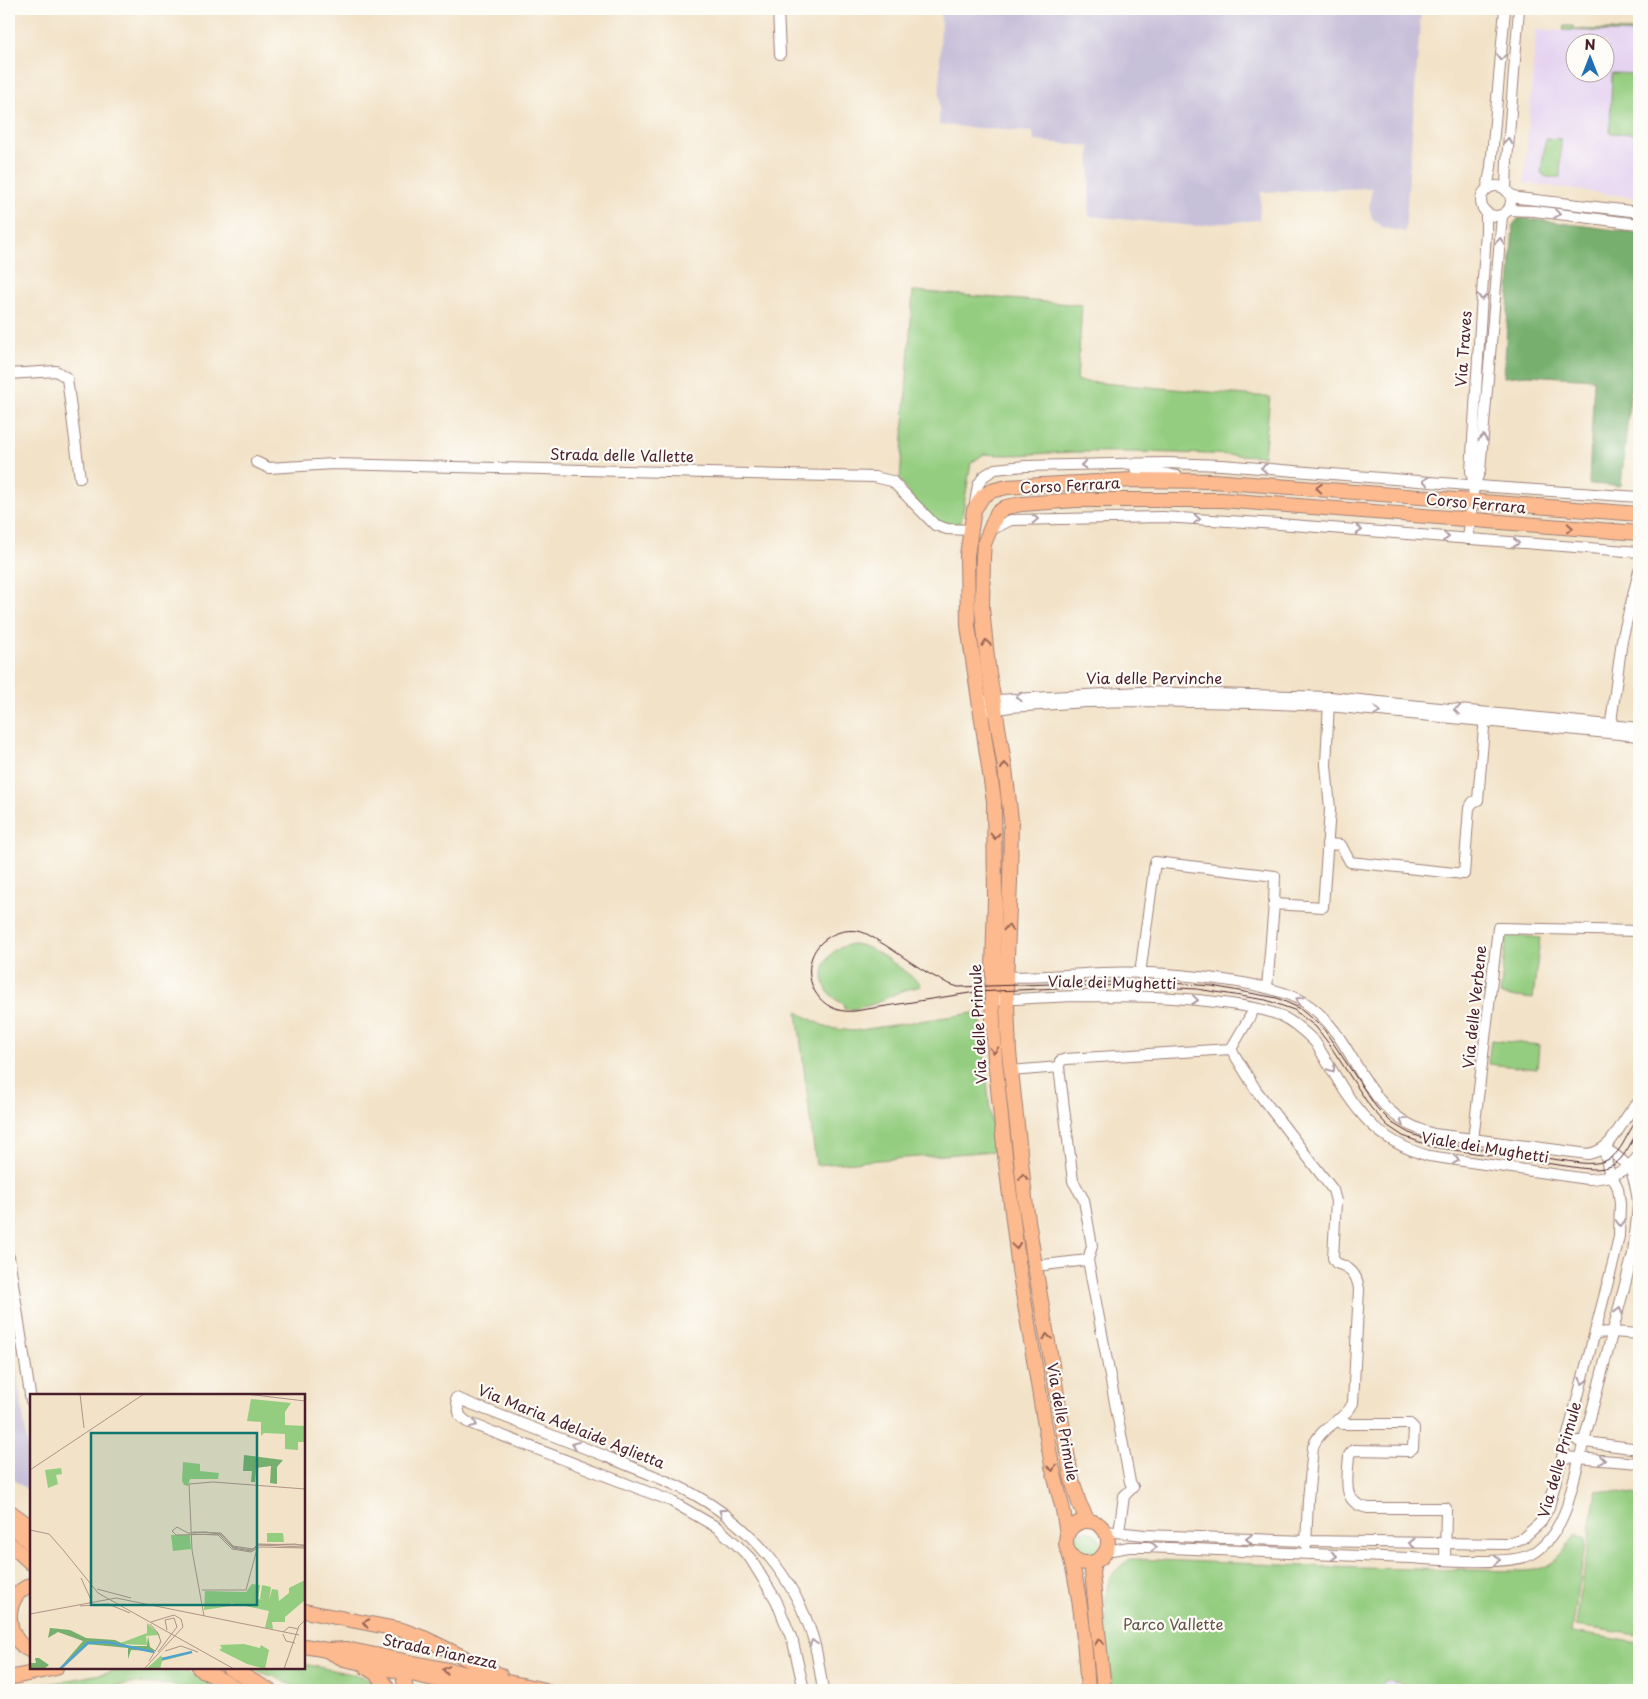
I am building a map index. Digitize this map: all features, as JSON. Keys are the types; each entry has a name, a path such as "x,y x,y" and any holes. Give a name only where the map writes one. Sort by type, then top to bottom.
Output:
{"main road":[{"name":"Corso Ferrara","path":"974,510 983,496 991,491 1008,486 1133,480 1213,481 1639,514"},
{"name":"Corso Ferrara","path":"989,531 997,512 1006,507 1022,504 1076,500 1222,500 1639,533"},
{"name":"Via delle Primule","path":"974,510 970,530 966,589 968,626 994,809 995,890 992,1002 995,1060 1020,1269 1052,1466 1067,1534"},
{"name":"Via delle Primule","path":"989,531 983,556 982,608 987,657 1005,768 1011,820 1006,977 1011,1071 1035,1266 1071,1476 1078,1503 1088,1521"},
{"path":"1020,1269 1035,1266"},
{"path":"9,1511 30,1526"},
{"path":"1068,1553 1079,1562 1094,1562 1103,1556 1106,1551 1112,1531 1088,1521 1077,1523 1067,1534 1066,1547 1068,1553 1074,1571 1086,1657 1088,1690"},
{"path":"9,1523 30,1543"},
{"path":"9,1543 30,1561"},
{"path":"1094,1562 1092,1572 1104,1690"},
{"path":"30,1585 21,1589 14,1597 10,1613 14,1636 18,1642 30,1650"},
{"path":"305,1611 402,1630 424,1638 488,1683 521,1685 546,1690"},
{"name":"Strada Pianezza","path":"305,1646 327,1650 346,1649 401,1667 422,1677 488,1683"},
{"name":"Strada Pianezza","path":"327,1650 344,1659 357,1662 401,1667 488,1683"},
{"path":"357,1662 378,1675 388,1690"},
{"path":"401,1667 407,1690"},
{"path":"10,1674 48,1669"},
{"path":"201,1669 239,1690"},
{"path":"231,1669 270,1690"},
{"path":"407,1690 415,1681 422,1677"}],"street":[{"path":"778,9 780,54"},
{"path":"1505,9 1491,167 1487,188 1480,200 1481,205 1486,213 1493,217 1505,213 1534,211 1639,224"},
{"path":"1505,213 1512,202 1508,192 1507,161 1519,9"},
{"path":"1487,188 1497,186 1518,198 1639,212"},
{"name":"Via Traves","path":"1468,539 1474,486 1471,470 1486,213"},
{"name":"Via Traves","path":"1474,486 1480,471 1505,213"},
{"path":"9,374 56,370 67,378 80,478"},
{"name":"Strada delle Vallette","path":"256,462 269,468 333,464 874,477 892,481 935,525 947,529 970,530"},
{"name":"Corso Ferrara","path":"1113,464 1213,481"},
{"name":"Corso Ferrara","path":"974,510 978,485 984,476 995,469 1026,466 1113,464 1222,465 1474,486 1639,497"},
{"name":"Corso Ferrara","path":"1616,495 1639,502"},
{"name":"Corso Ferrara","path":"989,531 1011,520 1162,517 1279,524 1639,552"},
{"path":"1610,728 1622,640 1639,571"},
{"name":"Via delle Pervinche","path":"980,706 995,703 1139,701 1329,702 1610,728 1639,728"},
{"path":"1274,904 1323,907 1330,809 1326,765 1329,702"},
{"path":"1327,844 1341,845 1350,862 1464,874 1469,808 1473,802 1478,800 1485,717"},
{"name":"Via delle Pervinche","path":"1610,728 1639,736"},
{"name":"Viale dei Mughetti","path":"1140,974 1155,862 1275,876 1267,988"},
{"name":"Via delle Verbene","path":"1473,1140 1498,928 1639,930"},
{"name":"Viale dei Mughetti","path":"992,975 1006,977 1106,973 1140,974 1199,978 1267,988 1288,994 1305,1003 1321,1016 1334,1031 1384,1106 1405,1123 1434,1134 1583,1154 1596,1152 1604,1148"},
{"name":"Viale dei Mughetti","path":"992,1002 1024,998 1140,996 1194,999 1255,1008 1279,1015 1305,1031 1315,1042 1353,1104 1365,1119 1377,1131 1396,1144 1412,1151 1429,1156 1587,1179 1600,1179 1612,1176 1629,1166 1639,1156"},
{"path":"1255,1008 1231,1049 1256,1090 1333,1190 1336,1201 1333,1258 1336,1263 1343,1265 1353,1272 1358,1281 1359,1289 1353,1403 1350,1410 1321,1432 1313,1447 1308,1500 1306,1554"},
{"name":"Via delle Primule","path":"1011,1071 1059,1066 1060,1061 1066,1059 1231,1049"},
{"path":"1059,1066 1073,1181 1084,1200 1092,1246 1088,1260 1130,1482 1133,1487 1124,1496 1112,1531"},
{"path":"1629,1166 1622,1158 1604,1148 1609,1145 1626,1115 1639,1102"},
{"name":"Via delle Primule","path":"1112,1531 1145,1535 1445,1544 1506,1544 1523,1538 1540,1523 1550,1507 1619,1236 1620,1204 1618,1188 1606,1161 1604,1148"},
{"name":"Via delle Primule","path":"1106,1551 1129,1547 1144,1547 1445,1560 1510,1560 1532,1554 1548,1541 1559,1526 1567,1506 1636,1253 1639,1200 1635,1180 1629,1166"},
{"path":"1614,1259 1636,1253"},
{"path":"9,1257 30,1394"},
{"path":"1035,1266 1088,1260"},
{"path":"1595,1333 1639,1334"},
{"name":"Via Maria Adelaide Aglietta","path":"804,1690 794,1642 776,1600 750,1558 718,1528 700,1516 655,1494 467,1422 460,1416 456,1398 671,1483 719,1509 768,1555 794,1591 813,1638 823,1690"},
{"path":"1337,1420 1343,1424 1410,1424 1414,1428 1413,1448 1409,1451 1353,1450 1349,1455 1348,1495 1358,1506 1368,1508 1446,1508 1445,1560"},
{"path":"1568,1440 1639,1449"},
{"path":"1564,1456 1639,1464"},
{"name":"Via Maria Adelaide Aglietta","path":"799,1690 801,1677"}],"shaded area":[{"path":"941,9 1421,9 1405,232 1383,228 1372,218 1369,207 1372,188 1261,192 1259,220 1195,226 1089,216 1090,146 1034,141 1033,132 939,125"},
{"path":"1536,30 1605,32 1566,32 1566,82 1616,82 1616,32 1639,33 1639,198 1524,183"},
{"path":"9,1321 30,1462 30,1491 9,1477"},
{"path":"1383,1680 1434,1690 1381,1690"}],"green space":[{"path":"1564,26 1573,26 1573,29 1639,31 1639,33 1616,32 1563,30"},
{"path":"1616,73 1639,74 1639,134 1610,133 1612,82 1616,82"},
{"path":"1546,138 1561,139 1560,177 1546,177 1541,172"},
{"path":"1518,219 1639,233 1639,345 1635,345 1621,486 1589,484 1594,379 1528,375 1504,377 1513,225"},
{"path":"913,291 1082,305 1077,381 1270,397 1264,456 1126,452 984,454 971,463 961,523 951,525 941,523 925,512 900,480"},
{"path":"1507,934 1540,938 1533,999 1500,995"},
{"path":"853,944 871,949 880,954 897,965 920,983 921,986 901,991 874,1004 855,1009 844,1009 844,1004 834,998 827,990 823,971 826,961 832,953 841,947"},
{"path":"797,1012 828,1028 853,1031 980,1012 994,1151 816,1165"},
{"path":"1491,1040 1539,1045 1537,1069 1488,1064"},
{"path":"1596,1490 1639,1496 1639,1635 1576,1626"},
{"path":"1086,1531 1097,1535 1101,1546 1097,1557 1086,1561 1075,1557 1071,1546 1075,1535"},
{"name":"Parco Vallette","path":"1576,1534 1586,1538 1572,1632 1639,1643 1639,1690 1434,1690 1384,1680 1381,1690 1112,1690 1106,1618 1107,1591 1113,1574 1130,1559 1358,1568 1525,1571 1542,1568 1555,1560 1566,1549"},
{"path":"305,1664 365,1677 376,1684 378,1690 302,1690 275,1677 251,1669 305,1669"},
{"path":"127,1669 183,1669 223,1690 198,1690 173,1685 136,1683 94,1690 17,1690"}],"tram line":[{"path":"1639,1117 1618,1151 1605,1161 1594,1163 1581,1163 1437,1143 1409,1133 1392,1123 1376,1107 1323,1028 1299,1008 1277,998 1212,986 1144,981 958,987 930,974 869,935 853,931 834,934 822,942 816,949 810,967 812,986 823,1002 838,1010 846,1011 857,1011 976,992 1122,985 1197,989 1266,1000 1294,1010 1316,1027 1371,1108 1388,1126 1403,1136 1433,1147 1593,1169 1612,1166 1618,1162 1639,1129"}]}
